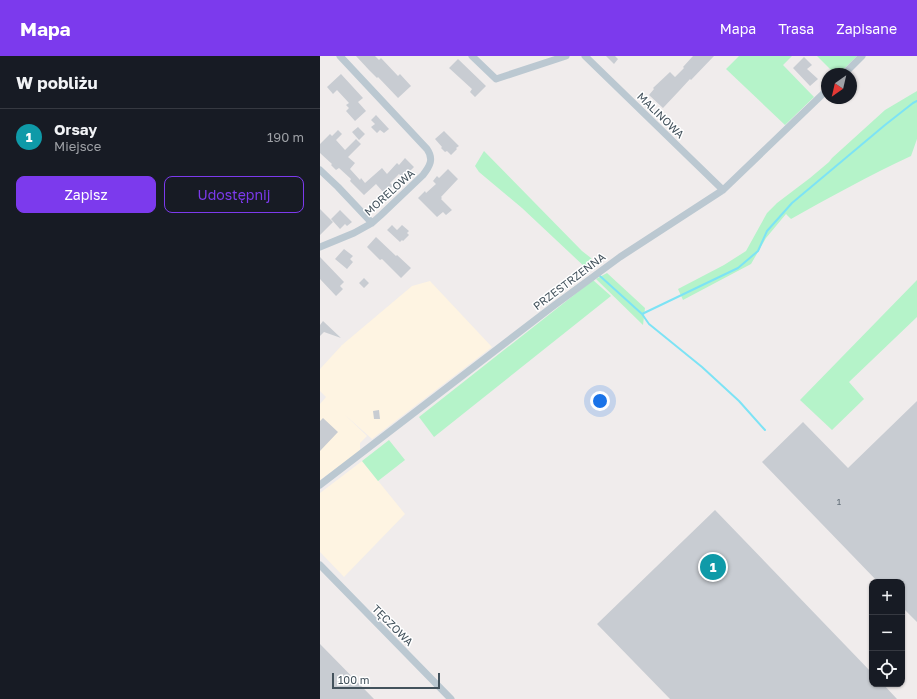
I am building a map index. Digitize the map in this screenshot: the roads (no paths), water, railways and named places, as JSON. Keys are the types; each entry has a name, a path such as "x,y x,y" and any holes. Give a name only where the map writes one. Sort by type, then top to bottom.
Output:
{"street":[{"name":"MORELOWA","path":"320,247 354,233 372,223 428,170 431,158 431,154 427,149 340,56"},
{"path":"472,56 496,79 566,56"},
{"name":"MALINOWA","path":"585,56 723,190"},
{"path":"850,68 862,56"},
{"name":"PRZESTRZENNA","path":"320,485 620,257 723,190 821,96"},
{"path":"320,170 372,223"},
{"name":"TĘCZOWA","path":"320,565 451,699"}],"waterway":[{"path":"600,276 642,314 738,268 758,251 767,231 792,203 885,125 917,101"},
{"path":"642,314 649,324 702,367 739,401 765,430"}],"place":[{"name":"Orsay","path":"713,567"}]}
